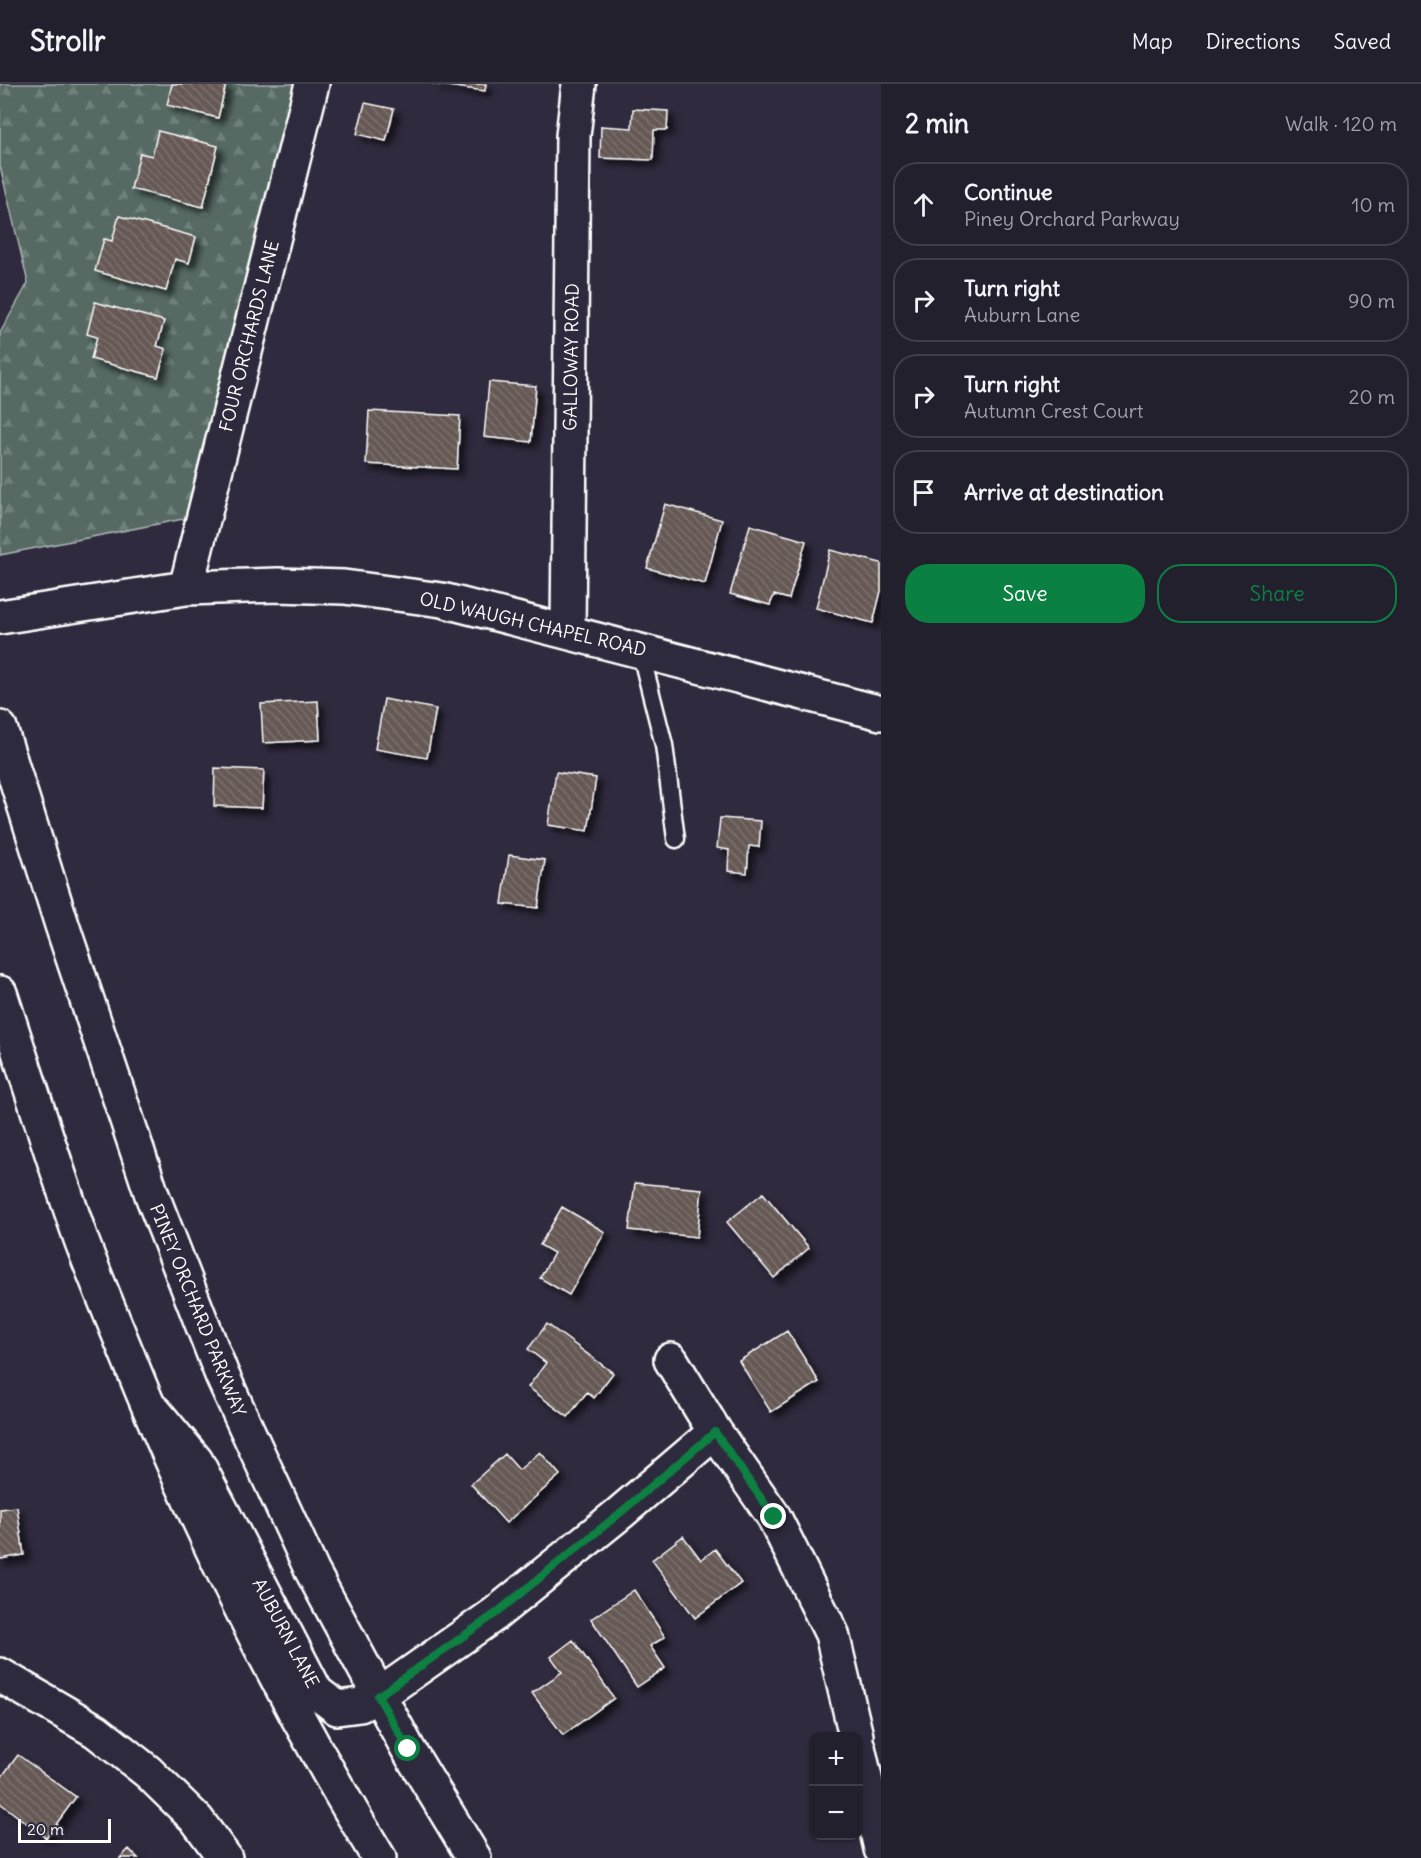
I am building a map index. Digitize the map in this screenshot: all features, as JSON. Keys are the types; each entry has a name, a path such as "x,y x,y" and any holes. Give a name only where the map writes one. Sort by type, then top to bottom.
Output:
{"street":[{"name":"FOUR ORCHARDS LANE","path":"186,588 312,84"},
{"name":"GALLOWAY ROAD","path":"568,631 573,136 579,84"},
{"name":"OLD WAUGH CHAPEL ROAD","path":"0,617 186,588 278,585 344,586 442,600 881,713"},
{"name":"PINEY ORCHARD PARKWAY","path":"0,728 62,925 152,1196 222,1375 312,1571 378,1696 474,1858"},
{"path":"0,993 83,1243 145,1399 245,1619 333,1780 379,1858"},
{"path":"671,1360 715,1432 774,1517 832,1634 855,1732"},
{"name":"AUBURN LANE","path":"145,1399 196,1461 316,1692 337,1708 360,1705 378,1696 495,1614 620,1513 715,1432"},
{"path":"0,1675 96,1731 148,1772 197,1820 225,1858"},
{"path":"863,1769 881,1848"}],"lane":[{"path":"640,650 664,745 676,839"}],"green space":[{"path":"0,84 307,84 193,517 0,555 0,333 28,283 0,166"}],"building":[{"path":"172,84 226,84 218,118 167,105"},
{"path":"432,84 486,84 485,91"},
{"path":"365,103 394,109 386,141 357,134"},
{"path":"633,109 668,111 667,130 654,130 653,160 600,158 601,126 632,128"},
{"path":"158,131 218,146 203,207 131,189 140,153 152,156"},
{"path":"119,216 196,237 189,263 175,259 166,291 95,271 104,239 112,241"},
{"path":"95,302 164,321 157,346 166,349 158,377 91,359 97,337 87,334"},
{"path":"489,382 536,386 531,442 484,437"},
{"path":"369,411 460,416 457,469 366,464"},
{"path":"665,504 722,520 705,584 647,568"},
{"path":"750,525 806,541 789,599 774,595 770,605 730,594"},
{"path":"830,550 881,563 881,591 873,623 816,608"},
{"path":"384,699 436,709 427,758 375,749"},
{"path":"318,701 320,740 263,743 261,704"},
{"path":"215,768 264,770 262,808 214,806"},
{"path":"556,772 596,778 588,831 548,825"},
{"path":"720,818 761,821 759,847 749,846 747,873 728,871 729,850 717,848"},
{"path":"509,855 545,860 538,908 502,904"},
{"path":"635,1183 702,1189 697,1237 629,1230"},
{"path":"763,1193 809,1248 774,1278 727,1222"},
{"path":"562,1207 605,1232 569,1295 540,1278 554,1253 540,1245"},
{"path":"547,1324 613,1373 594,1398 587,1392 568,1417 528,1387 546,1363 528,1349"},
{"path":"787,1331 819,1382 771,1412 739,1361"},
{"path":"540,1452 560,1475 506,1523 471,1484 505,1454 519,1470"},
{"path":"17,1507 24,1555 0,1559 0,1509"},
{"path":"683,1536 701,1560 715,1549 741,1583 695,1618 652,1560"},
{"path":"634,1590 665,1637 650,1646 665,1668 637,1687 591,1619"},
{"path":"573,1640 614,1698 563,1735 532,1693 562,1672 551,1657"},
{"path":"18,1755 76,1797 46,1838 0,1803 0,1779"},
{"path":"129,1849 138,1858 120,1858"}],"route":[{"path":"408,1749 378,1696 495,1614 620,1513 715,1432 774,1517"}]}
